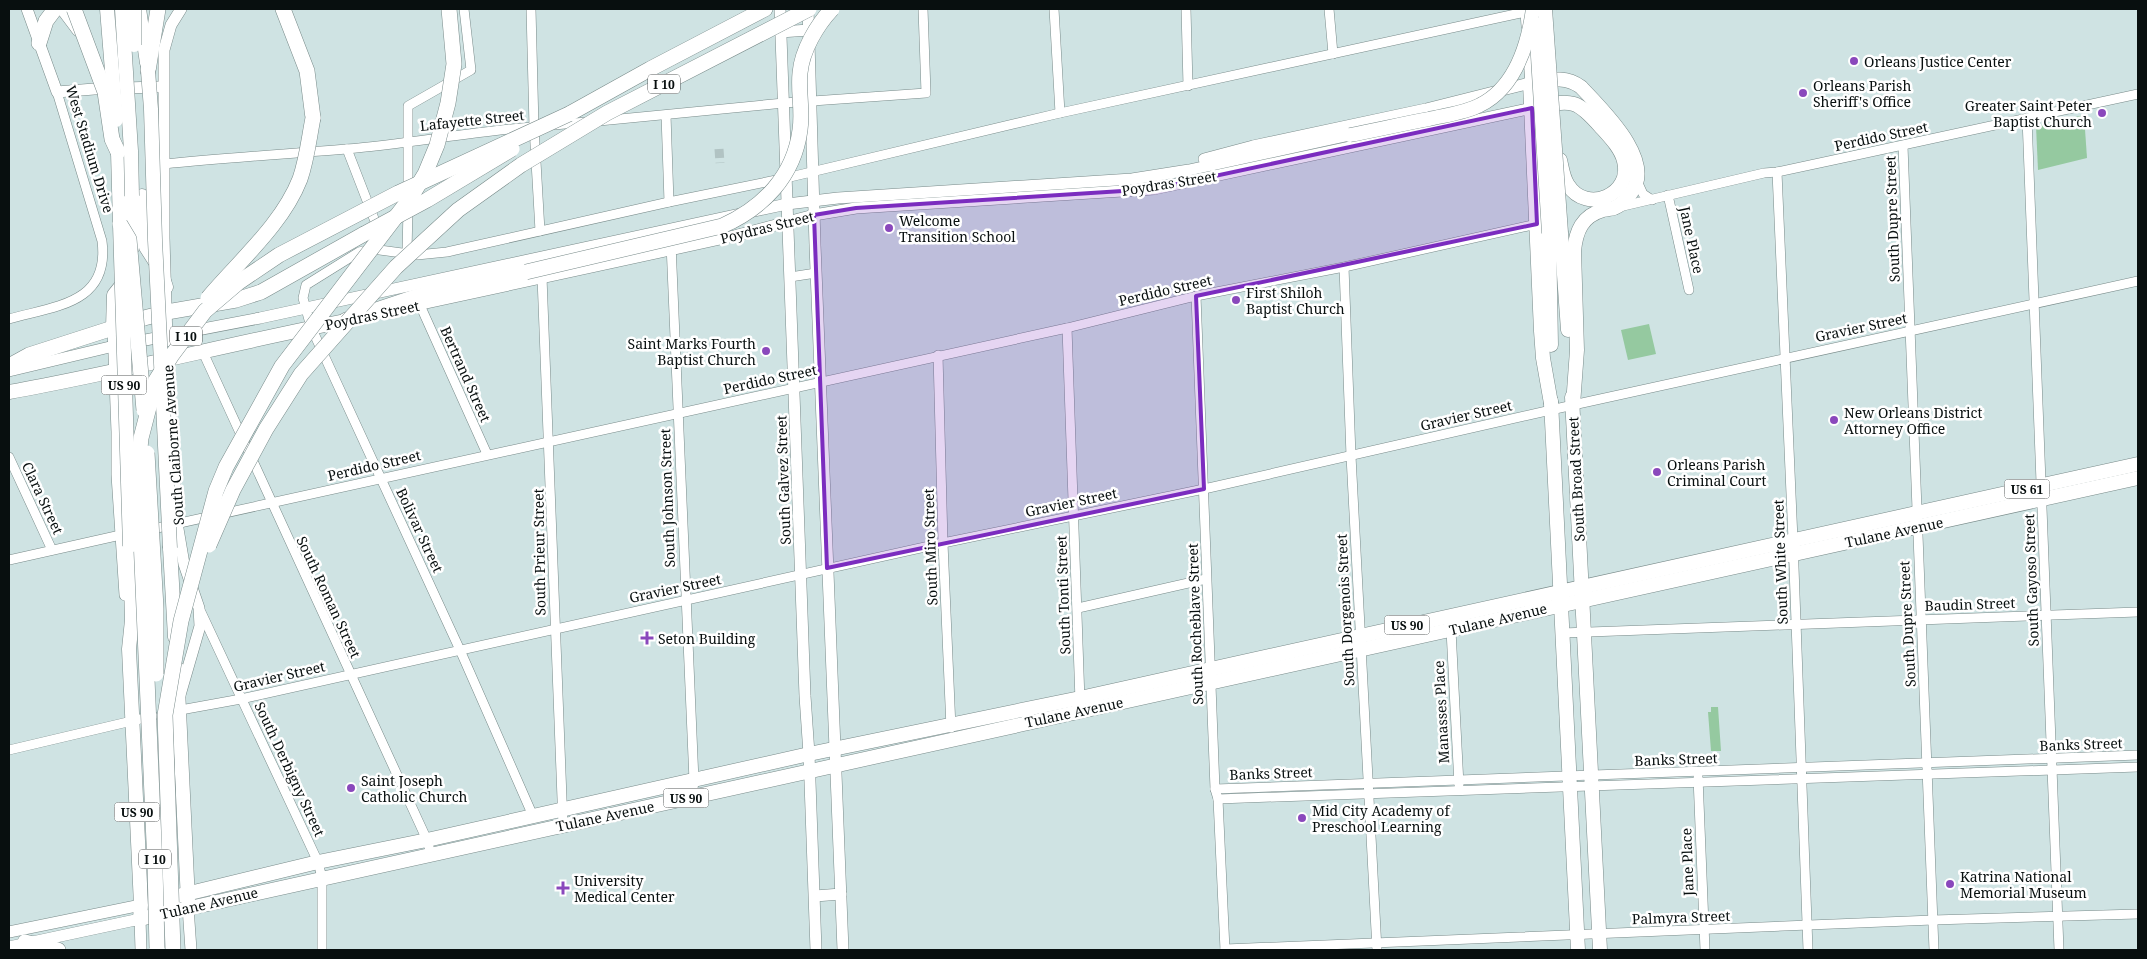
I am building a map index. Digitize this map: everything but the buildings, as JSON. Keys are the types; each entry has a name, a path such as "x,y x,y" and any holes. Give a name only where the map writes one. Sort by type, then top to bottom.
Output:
{"highway":[{"path":"39,43 46,21 55,9"},
{"path":"64,9 88,44"},
{"path":"74,9 105,92 112,139 118,152"},
{"path":"148,71 158,9"},
{"path":"169,357 182,330 276,219 300,180 313,118 307,71 283,9"},
{"path":"191,585 216,492 226,467 267,389 282,366 411,197 438,145 448,103 454,64 449,9"},
{"name":"I 10","path":"157,950 138,468 141,438 156,380 169,357 206,312 239,282 279,255 398,193 569,114 765,9"},
{"name":"I 10","path":"172,950 165,715 181,621 191,585 234,490 266,428 288,393 301,374 396,266 458,210 521,164 607,112 809,9"},
{"path":"345,321 415,297 722,226 739,219 762,202 782,180 796,150 800,130 802,66 811,38 832,9"},
{"path":"9,366 29,355 166,312 236,300 261,292 427,200 569,114"},
{"path":"120,224 129,239 142,383 156,608 156,689 151,770"},
{"path":"25,946 58,950"}],"main road":[{"name":"US 90","path":"107,9 118,152 126,541 132,620 129,649 141,912"},
{"path":"122,9 131,151 137,196 146,247 160,269 166,287"},
{"path":"113,328 114,295 129,276 132,268 137,196 134,9"},
{"name":"South Claiborne Avenue","path":"139,9 152,109 155,240 188,907"},
{"name":"South Broad Street","path":"1545,9 1556,147 1552,409 1578,950"},
{"path":"1350,135 1455,113 1480,106 1492,98 1519,64 1529,34 1531,10"},
{"name":"South Broad Street","path":"1531,10 1573,405 1600,950"},
{"path":"1552,409 1543,358 1530,83 1561,78 1574,82 1581,87 1624,138 1632,149 1636,161 1638,183 1629,196 1614,208 1590,216 1579,228 1575,242 1576,350 1573,405"},
{"path":"1532,108 1569,102 1582,108 1606,132 1622,154 1625,176 1622,184 1611,196 1596,200 1585,199 1568,186 1556,147"},
{"name":"Poydras Street","path":"9,392 345,321"},
{"path":"1555,460 1576,459"},
{"name":"Tulane Avenue","path":"141,912 187,893 318,862 429,847 563,825 692,797 952,738 1080,705 1211,675 1360,635 1561,598 1794,547 2041,492 2138,464"},
{"name":"Tulane Avenue","path":"2041,492 2138,478"},
{"path":"1558,535 1578,531"},
{"name":"Tulane Avenue","path":"1211,675 1361,650 1451,630 1561,598"},
{"path":"1566,693 1587,692"},
{"name":"Tulane Avenue","path":"141,912 188,907 322,878 533,816 694,782 809,754 950,724 1080,705"},
{"path":"1575,883 1597,882"}],"street":[{"name":"West Stadium Drive","path":"9,319 70,301 84,294 98,279 104,254 57,92 27,9"},
{"name":"South Claiborne Avenue","path":"179,705 200,626 199,608 184,564 177,523 166,312 164,50 171,24 181,9"},
{"path":"407,253 408,106 471,70 464,9"},
{"path":"531,9 534,127 540,231"},
{"name":"South Galvez Street","path":"780,9 816,950"},
{"path":"809,9 812,172 843,950"},
{"name":"Lafayette Street","path":"164,164 274,153 347,149 484,131 810,101 926,93 923,9"},
{"path":"1054,9 1060,113"},
{"path":"1186,9 1188,86"},
{"path":"1329,9 1332,54"},
{"path":"347,149 387,250 424,254 447,252 669,202 786,178 1060,113 1531,10 1530,83 1426,109 1253,146 1132,179"},
{"path":"780,32 809,30"},
{"path":"783,83 809,84"},
{"path":"57,92 164,87"},
{"name":"Perdido Street","path":"1614,208 1764,173 1903,146 2138,94"},
{"name":"Poydras Street","path":"345,321 672,249 814,215 856,208 1154,189 1532,108"},
{"path":"666,115 669,202"},
{"name":"South Gayoso Street","path":"2027,118 2050,758 2059,950"},
{"path":"1132,179 1189,170 1350,135"},
{"name":"South Dupre Street","path":"1903,146 1934,950"},
{"name":"South White Street","path":"1777,172 1794,547 1808,950"},
{"name":"Poydras Street","path":"9,371 114,346 305,309 787,204 814,200 1132,179"},
{"path":"1638,183 1643,194 1652,200"},
{"name":"Jane Place","path":"1668,196 1689,290"},
{"name":"Perdido Street","path":"9,560 52,550 126,541 177,523 1067,328 1196,296 1344,267 1537,224"},
{"name":"South Johnson Street","path":"670,229 694,782 692,797"},
{"name":"Bolivar Street","path":"387,250 372,248 359,252 306,285 303,298 305,309 311,328 460,650 533,816"},
{"name":"South Dorgenois Street","path":"1344,267 1351,456 1376,947"},
{"path":"790,277 816,272"},
{"name":"South Prieur Street","path":"542,277 550,441 563,825"},
{"name":"Gravier Street","path":"9,750 133,720 179,705 241,699 827,568 1351,456 1552,409 2138,281"},
{"name":"South Rocheblave Street","path":"1196,296 1215,789 1218,799 1225,950"},
{"name":"Bertrand Street","path":"420,305 487,454"},
{"path":"113,328 117,475 126,541"},
{"name":"South Tonti Street","path":"1067,328 1080,705"},
{"name":"South Roman Street","path":"202,350 429,847"},
{"name":"South Miro Street","path":"938,355 943,543 952,738"},
{"name":"Clara Street","path":"9,457 52,550"},
{"path":"1078,608 1206,579"},
{"name":"South Derbigny Street","path":"199,608 318,862 322,878 322,950"},
{"name":"Baudin Street","path":"1562,633 1796,626 1921,619 2138,612"},
{"name":"Manasses Place","path":"1451,630 1459,792"},
{"name":"Banks Street","path":"1218,799 1459,792 1697,772 2138,755"},
{"name":"Banks Street","path":"1592,781 1698,783 2138,767"},
{"name":"Jane Place","path":"1697,772 1705,950"},
{"name":"Banks Street","path":"1215,789 1459,780 1570,782"},
{"path":"815,896 841,894"},
{"name":"South Claiborne Avenue","path":"188,907 191,950"},
{"path":"141,912 141,950"},
{"name":"Tulane Avenue","path":"9,932 141,912"},
{"name":"Tulane Avenue","path":"9,947 25,946 141,912"},
{"name":"Palmyra Street","path":"1225,950 1376,947 1599,934 1933,920 2138,914"}],"highlighted area":[{"path":"1532,108 1537,224 1196,296 1204,489 827,568 814,215 856,208 1154,189"}],"green space":[{"path":"2084,115 2087,158 2038,170 2036,126"},
{"path":"1649,324 1656,354 1628,360 1621,330"},
{"path":"1711,707 1718,707 1721,751 1711,751 1708,712 1711,712"}],"tunnel":[{"path":"719,149 720,163"}],"place":[{"name":"Orleans Justice Center","path":"1854,61"},
{"name":"Orleans Parish Sheriff's Office","path":"1803,93"},
{"name":"Greater Saint Peter Baptist Church","path":"2102,113"},
{"name":"Welcome Transition School","path":"889,228"},
{"name":"First Shiloh Baptist Church","path":"1236,300"},
{"name":"Saint Marks Fourth Baptist Church","path":"766,351"},
{"name":"New Orleans District Attorney Office","path":"1834,420"},
{"name":"Orleans Parish Criminal Court","path":"1657,472"},
{"name":"Seton Building","path":"647,638"},
{"name":"Saint Joseph Catholic Church","path":"351,788"},
{"name":"Mid City Academy of Preschool Learning","path":"1302,818"},
{"name":"Katrina National Memorial Museum","path":"1950,884"},
{"name":"University Medical Center","path":"563,888"}]}
